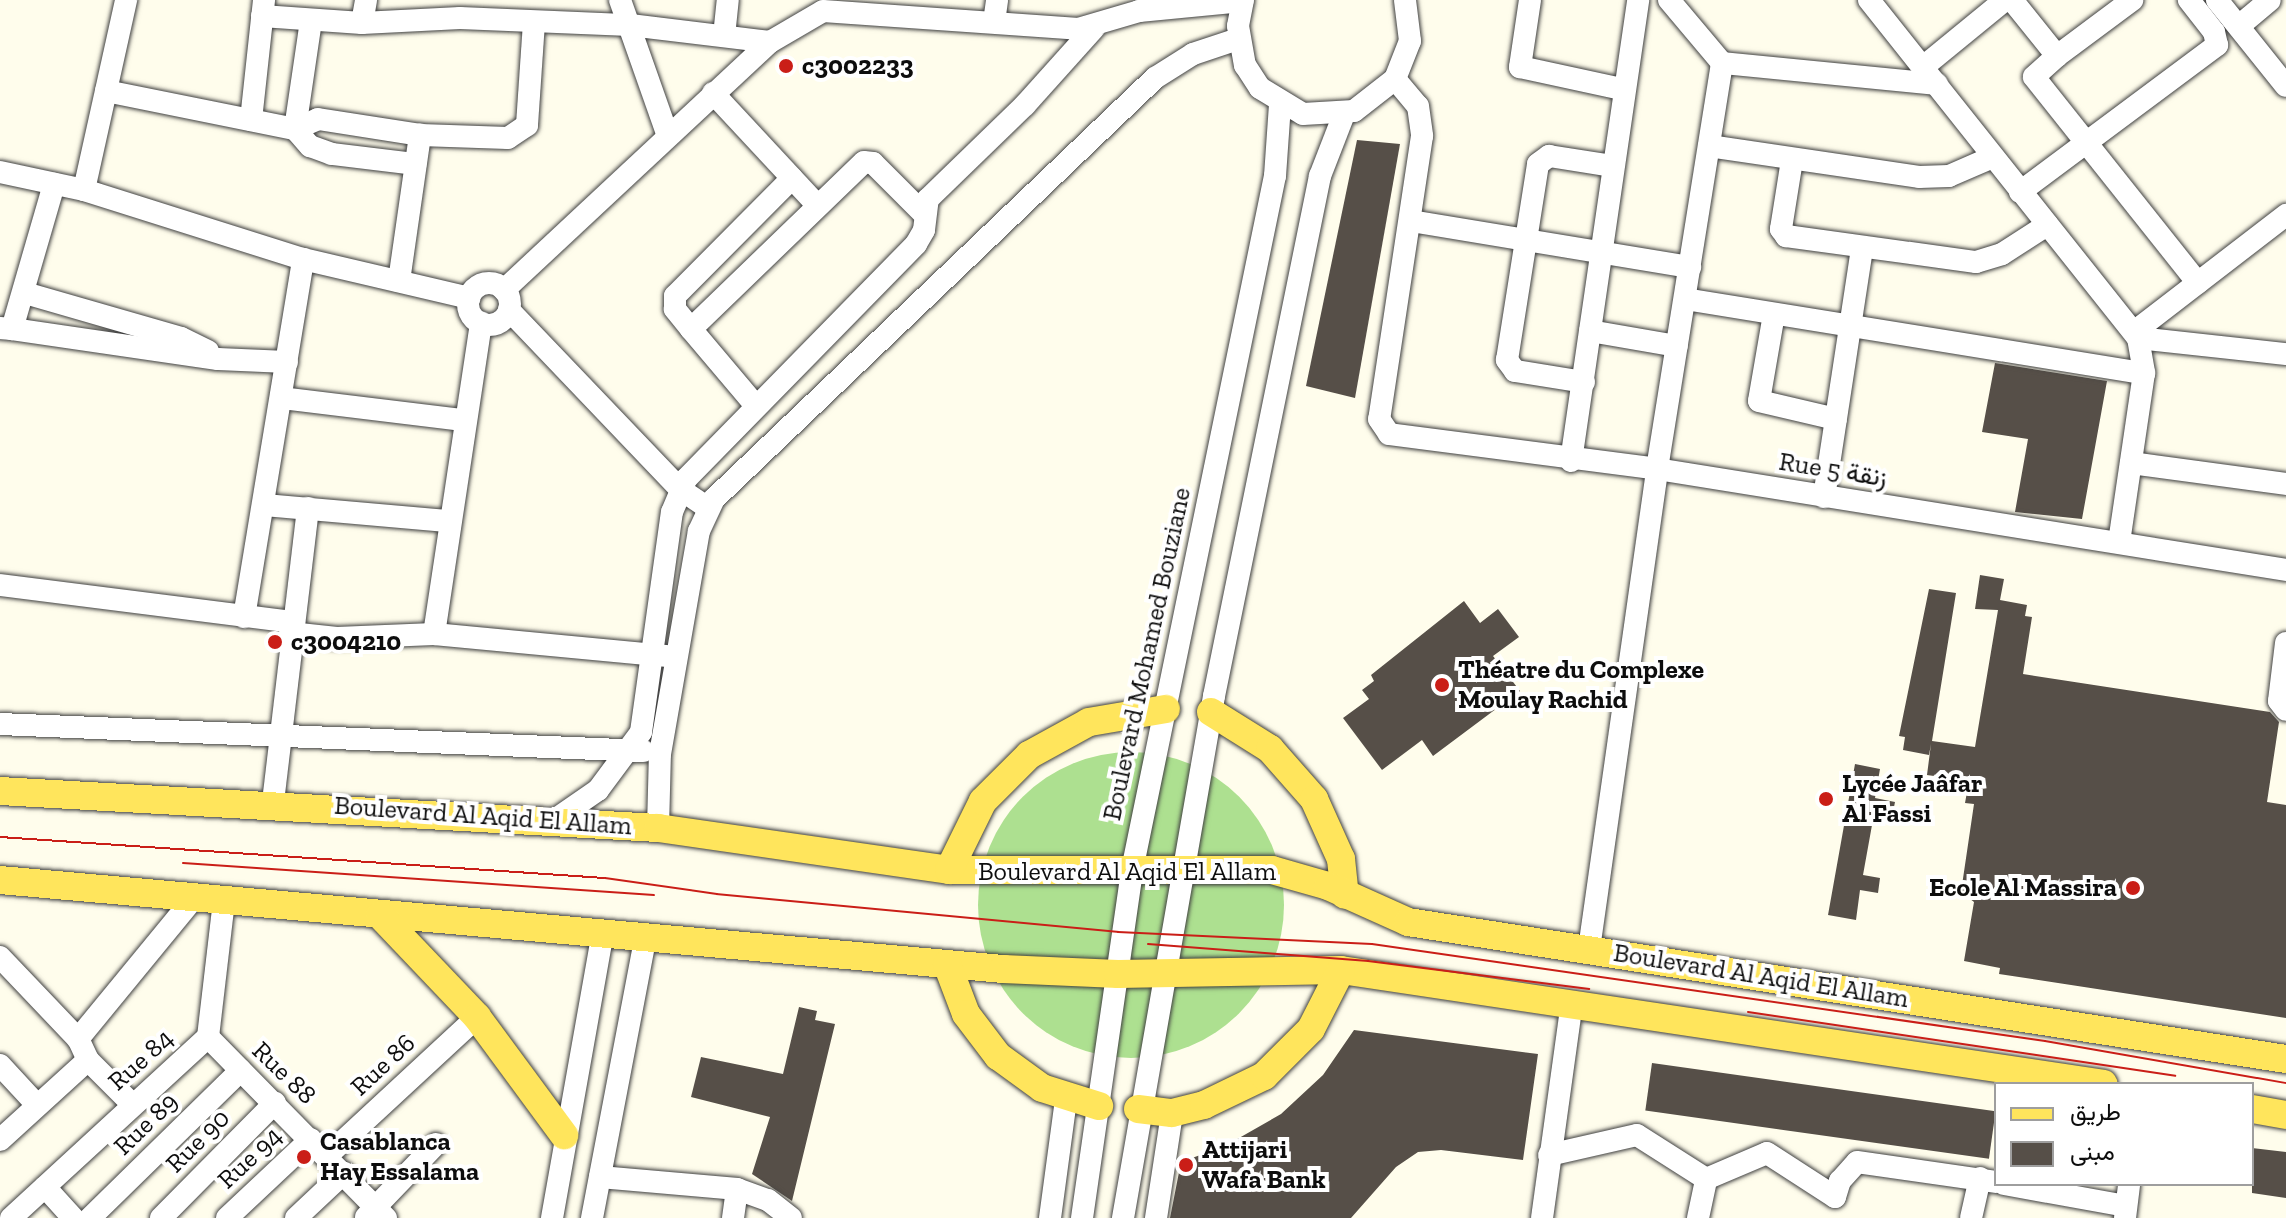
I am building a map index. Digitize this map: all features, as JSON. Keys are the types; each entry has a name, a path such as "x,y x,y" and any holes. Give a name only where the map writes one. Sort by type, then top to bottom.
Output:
{"main road":[{"path":"949,870 983,801 1029,755 1089,722 1166,709"},
{"path":"1211,712 1270,749 1301,781 1329,828 1345,895"},
{"name":"Boulevard Al Aqid El Allam","path":"0,791 273,802 556,819 658,828 949,870 1272,870 1345,895 1408,922 2286,1059"},
{"name":"Boulevard Al Aqid El Allam","path":"0,880 645,940 947,964 1118,974 1341,970 2091,1082"},
{"path":"380,915 477,1017 564,1135"},
{"path":"947,964 980,1036 1019,1074 1066,1099 1099,1106"},
{"path":"1138,1109 1172,1113 1235,1093 1290,1054 1329,1001 1341,970"},
{"path":"2254,1109 2286,1115"}],"street":[{"path":"84,190 126,0"},
{"path":"362,23 366,0"},
{"path":"620,0 668,136"},
{"path":"724,36 728,0"},
{"path":"658,828 672,512 680,489 756,406 916,244 924,230 923,213 938,187 1025,105 1094,28 1136,6 1243,0 1238,39 1245,65 1260,88 1280,105 1303,114 1344,114 1377,98 1395,79 1410,41 1406,0"},
{"path":"1530,0 1520,67 1622,89"},
{"path":"1571,461 1622,89 1638,0"},
{"path":"1669,0 1722,63 1930,76 2005,0"},
{"path":"1869,0 2136,335 2144,373 2119,542"},
{"path":"2012,0 2057,56"},
{"path":"2020,192 2217,45 2214,32 2189,0"},
{"path":"2217,0 2286,86"},
{"path":"2239,26 2270,0"},
{"path":"2120,3 2034,77 2198,283"},
{"path":"469,298 470,313 481,323 498,323 507,300 668,136 770,42 825,5 995,11 1094,28"},
{"path":"251,120 263,8 311,20 362,23 436,10 534,22 630,25 770,42"},
{"path":"295,129 311,20"},
{"path":"295,129 318,119 420,135 508,138 519,134 527,125 534,22"},
{"path":"556,819 598,790 631,750 666,656 708,508 721,491 1155,78 1193,54 1238,39"},
{"path":"1589,949 1657,469 1722,63"},
{"path":"1395,79 1414,99 1421,119 1411,221 1690,267"},
{"path":"106,91 295,129 322,151 415,164"},
{"path":"713,93 817,205"},
{"name":"Boulevard Mohamed Bouziane","path":"1082,1218 1132,870 1278,159 1280,105"},
{"path":"1123,1218 1138,1109 1185,869 1211,712 1320,176 1344,114"},
{"path":"399,281 420,135"},
{"path":"1709,146 1938,178 1993,157"},
{"path":"1584,382 1508,365 1538,164 1544,157 1613,166"},
{"path":"1792,160 1782,232 1862,250 1976,262 2002,254 2047,225"},
{"path":"691,329 817,205 869,161 923,213"},
{"path":"0,172 84,190 303,259 469,298"},
{"path":"756,406 675,309 675,296 792,178"},
{"path":"54,184 25,293 6,329 218,359 287,362"},
{"path":"2136,335 2286,215"},
{"name":"Rue 5 زنقة","path":"1411,221 1379,419 1396,438 1657,469 2286,570"},
{"path":"1824,497 1862,250"},
{"path":"244,617 303,259"},
{"path":"469,298 484,284 507,300 680,489 708,508"},
{"path":"25,293 181,338 218,359"},
{"path":"1685,299 2144,373"},
{"path":"1774,314 1759,401 1836,419"},
{"path":"434,634 447,521 481,323"},
{"path":"1590,331 1677,346"},
{"path":"2136,335 2286,354"},
{"path":"281,398 463,420"},
{"path":"2131,463 2286,484"},
{"path":"264,505 447,521"},
{"path":"273,802 290,627 308,508"},
{"path":"0,585 244,617 337,638 434,634 666,656"},
{"path":"2286,643 2279,701 2286,710"},
{"path":"0,724 631,750 660,754"},
{"path":"79,1035 193,899"},
{"name":"Rue 84","path":"11,1218 208,1037 224,901"},
{"path":"552,1218 564,1135 602,936"},
{"path":"592,1218 645,940"},
{"path":"0,957 79,1035 88,1060 133,1105"},
{"path":"1542,1218 1572,1003"},
{"name":"Rue 86","path":"320,1147 477,1017"},
{"name":"Rue 88","path":"208,1037 320,1147 375,1215"},
{"path":"0,1140 88,1060"},
{"path":"0,1065 37,1105"},
{"name":"Rue 89","path":"90,1218 241,1070"},
{"path":"1050,1218 1066,1099"},
{"name":"Rue 90","path":"161,1218 275,1103"},
{"path":"1156,1218 1172,1113"},
{"path":"1549,1155 1643,1136 1706,1179"},
{"path":"375,1215 436,1144"},
{"name":"Rue 94","path":"227,1218 320,1147"},
{"path":"1706,1179 1767,1153 1834,1207 1840,1181 1857,1162 1988,1180 1971,1218"},
{"path":"296,1218 344,1173"},
{"path":"600,1177 737,1189 768,1200 791,1218"},
{"path":"1698,1218 1706,1179"},
{"path":"2017,1186 2127,1203"},
{"path":"45,1187 73,1218"},
{"path":"733,1218 737,1189"}],"green space":[{"path":"1131,752 1161,755 1190,764 1216,778 1239,797 1258,820 1272,846 1281,875 1284,905 1281,935 1272,964 1258,990 1239,1013 1216,1032 1190,1046 1161,1055 1131,1058 1101,1055 1072,1046 1046,1032 1023,1013 1004,990 990,964 981,935 978,905 981,875 990,846 1004,820 1023,797 1046,778 1072,764 1101,755"}],"building":[{"path":"1357,140 1400,144 1355,398 1306,386"},
{"path":"1995,363 2107,381 2082,519 2015,512 2028,439 1982,432"},
{"name":"Ecole Al Massira","path":"1980,575 2004,579 2000,600 2027,605 2025,616 2032,617 2023,674 2270,712 2279,722 2267,802 2286,805 2286,1018 1999,974 2000,968 1964,961 1974,902 1961,892 1974,804 1965,803 1969,781 1927,775 1931,744 1929,755 1903,750 1905,737 1899,736 1929,589 1956,593 1932,741 1975,747 1998,610 1975,609"},
{"name":"Théatre du Complexe Moulay Rachid","path":"1464,601 1480,623 1498,609 1519,637 1493,656 1520,691 1433,756 1422,740 1382,770 1343,718 1369,699 1362,690 1374,681 1371,675"},
{"path":"1855,764 1880,769 1875,798 1895,802 1892,817 1874,814 1863,875 1880,878 1878,893 1860,890 1856,920 1828,915"},
{"path":"799,1007 817,1011 815,1020 835,1024 792,1201 752,1174 770,1117 691,1097 701,1057 783,1074"},
{"path":"1354,1030 1538,1054 1523,1160 1441,1150 1418,1152 1396,1167 1351,1218 1170,1218 1181,1162 1225,1146 1281,1114 1323,1075"},
{"path":"1652,1063 1994,1111 1989,1159 1645,1111"},
{"path":"2254,1148 2286,1152 2286,1198 2252,1193"}],"tram line":[{"path":"0,837 605,878 717,894 1118,932 1372,944 2045,1041 2286,1083"},
{"path":"183,863 654,895"},
{"path":"1148,944 1368,961 1589,989"},
{"path":"1748,1012 2175,1076"}],"place":[{"name":"c3002233","path":"786,66"},
{"name":"c3004210","path":"275,642"},
{"name":"Théatre du Complexe Moulay Rachid","path":"1442,685"},
{"name":"Lycée Jaâfar Al Fassi","path":"1826,799"},
{"name":"Ecole Al Massira","path":"2133,888"},
{"name":"Casablanca Hay Essalama","path":"304,1157"},
{"name":"Attijari Wafa Bank","path":"1186,1165"}]}
